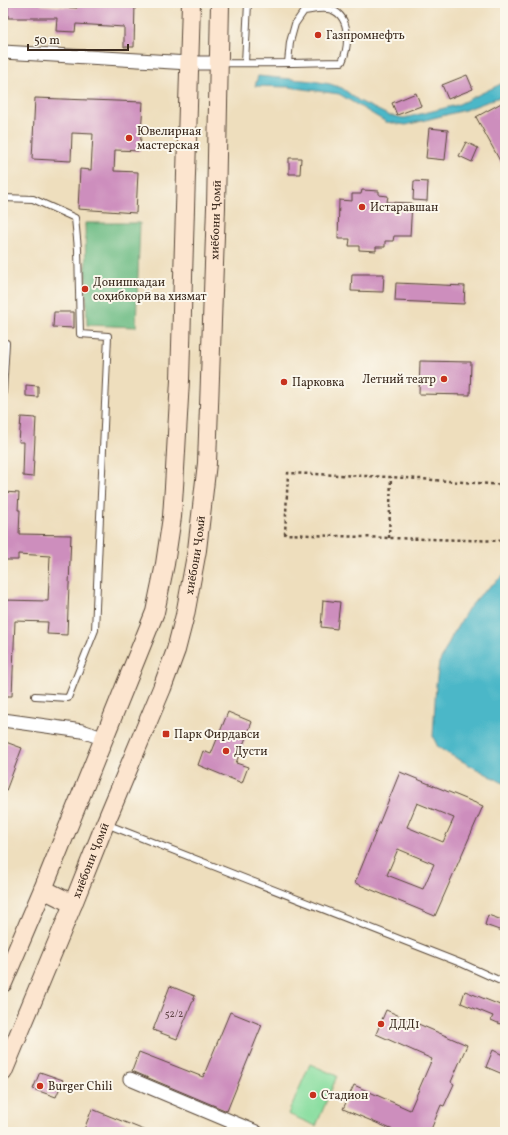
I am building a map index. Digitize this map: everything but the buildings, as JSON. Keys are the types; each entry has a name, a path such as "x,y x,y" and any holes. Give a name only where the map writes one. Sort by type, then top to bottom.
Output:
{"main road":[{"path":"3,983 43,889 155,612 165,564 172,517 180,380 191,3"},
{"name":"хиёбони Ҷомӣ","path":"3,1072 162,688 176,650 185,615 197,550 207,463 216,215 220,3"},
{"path":"43,889 73,904"}],"street":[{"path":"3,52 189,63 219,63"},
{"path":"3,720 82,731 99,737"},
{"path":"130,1079 256,1132"}],"lane":[{"path":"245,63 248,3"},
{"path":"219,63 288,63 342,62 345,55 347,39 346,27 341,16 331,10 316,9 304,11 295,24 290,42 288,63"},
{"path":"3,198 33,199 75,218 78,249 80,334 108,336 94,630 68,698 35,696"},
{"path":"3,392 6,343"},
{"path":"105,824 463,964 505,983"}],"path":[{"path":"505,485 392,477 288,473 286,508 286,534 505,540"},
{"path":"389,538 392,477"}],"green space":[{"path":"85,223 140,223 136,327 87,325"},
{"name":"Стадион","path":"310,1064 337,1076 316,1126 288,1114"}],"water":[{"path":"258,76 330,84 342,88 359,101 388,115 404,118 457,105 505,82 505,95 465,110 406,125 386,122 339,94 289,87 255,86"},
{"path":"505,573 505,784 447,753 438,747 433,737 436,684 439,663 453,634 468,609 482,593"}],"place":[{"name":"Газпромнефть","path":"318,35"},
{"name":"Ювелирная мастерская","path":"129,138"},
{"name":"Истаравшан","path":"362,207"},
{"name":"Донишкадаи соҳибкорӣ ва хизмат","path":"85,289"},
{"name":"Летний театр","path":"444,379"},
{"name":"Парковка","path":"284,382"},
{"name":"Парк Фирдавси","path":"166,734"},
{"name":"Дусти","path":"226,751"},
{"name":"ДДД1","path":"381,1024"},
{"name":"Burger Chili","path":"40,1086"},
{"name":"Стадион","path":"313,1095"}]}
